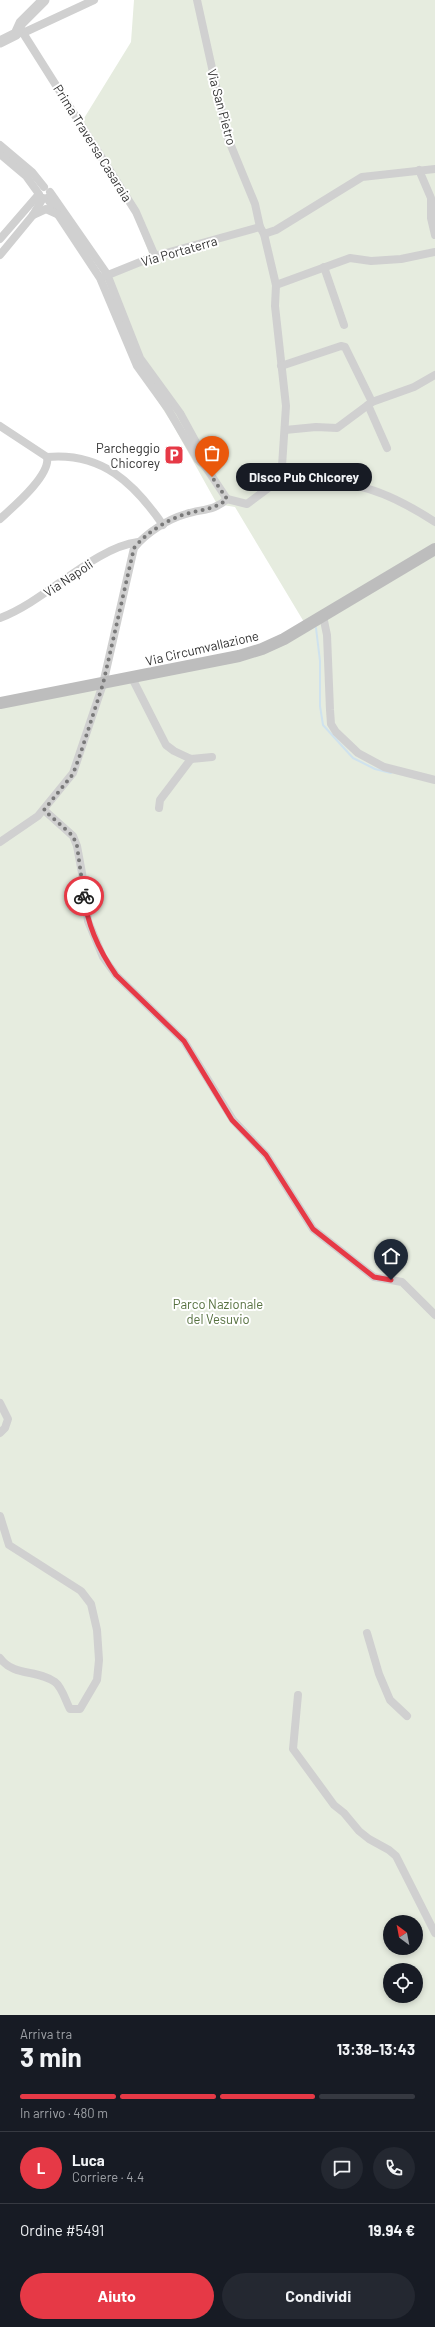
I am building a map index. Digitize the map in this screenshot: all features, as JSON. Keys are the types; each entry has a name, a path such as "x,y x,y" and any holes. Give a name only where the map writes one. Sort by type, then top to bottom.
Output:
{"main road":[{"name":"Via Circumvallazione","path":"0,703 103,684 262,649 305,627 435,549"}],"street":[{"path":"20,33 21,23 44,0"},
{"path":"0,42 94,0"},
{"name":"Via San Pietro","path":"197,0 227,136 245,176 262,230 276,285 275,306 286,406 282,466 275,483"},
{"name":"Prima Traversa Casaraia","path":"20,33 136,212 155,256"},
{"path":"0,145 32,172 57,214 104,276"},
{"path":"0,154 45,194 104,276 140,358 180,413 204,457 205,466 227,499 248,504 275,483 351,483 398,500 435,522"},
{"name":"Via Portaterra","path":"104,276 155,256 262,230 276,230 362,177 435,169"},
{"path":"419,170 431,198 431,218 435,235"},
{"path":"0,255 33,215 45,194"},
{"path":"0,239 45,194"},
{"path":"33,215 46,209 57,214"},
{"path":"276,285 350,258 371,261 401,259 435,252"},
{"path":"324,267 344,325"},
{"path":"281,366 340,347 345,347 370,403 387,448"},
{"path":"285,430 337,428 370,403 414,387 435,375"},
{"path":"0,426 47,457 66,455 75,456 115,473 137,490 163,525"},
{"path":"0,519 43,474 47,466 47,457"},
{"path":"0,842 25,826 44,810 73,774 103,684 130,557 138,542 163,525 186,514 218,507 227,499"},
{"name":"Via Napoli","path":"0,618 28,605 108,552 126,544 138,542"},
{"path":"320,618 327,635 331,724 336,732 358,753 384,767 435,780"},
{"path":"132,678 166,745 174,751 191,759 212,757"},
{"path":"159,808 160,800 191,759"},
{"path":"44,810 73,836 77,846 82,873 88,921 103,957 116,975 184,1041 232,1120 266,1155 313,1229 374,1277 402,1282 435,1315"},
{"path":"0,1403 8,1419 6,1428 0,1433"},
{"path":"0,1516 9,1545 81,1591 92,1604 97,1630 99,1660 97,1680 80,1709 70,1710 56,1683 37,1673 16,1671 6,1666 0,1658"},
{"path":"367,1633 379,1674 390,1700 407,1716"},
{"path":"298,1695 293,1749 334,1805 344,1813 359,1831 396,1856 435,1934"}],"green space":[{"name":"Parco Nazionale del Vesuvio","path":"134,0 435,0 435,2015 0,2015 0,702 260,646 304,622 235,507 217,504 173,425 132,360 99,281 149,253 132,209 78,128 131,42"}],"waterway":[{"path":"316,628 320,661 320,706 323,725 353,758 375,769 391,773"}],"way so far":[{"path":"84,896 82,873 77,846 73,836 67,829 44,810 70,779 80,755 103,684 112,648 130,557 134,548 138,542 169,521 191,512 211,509 223,504 227,499 212,477"}],"place":[{"name":"Parcheggio Chicorey","path":"174,455"},
{"name":"Disco Pub Chicorey","path":"212,477"}],"route":[{"path":"84,896 88,921 103,957 109,966 116,975 184,1041 232,1120 266,1155 313,1229 336,1245 374,1277 391,1280"}]}
